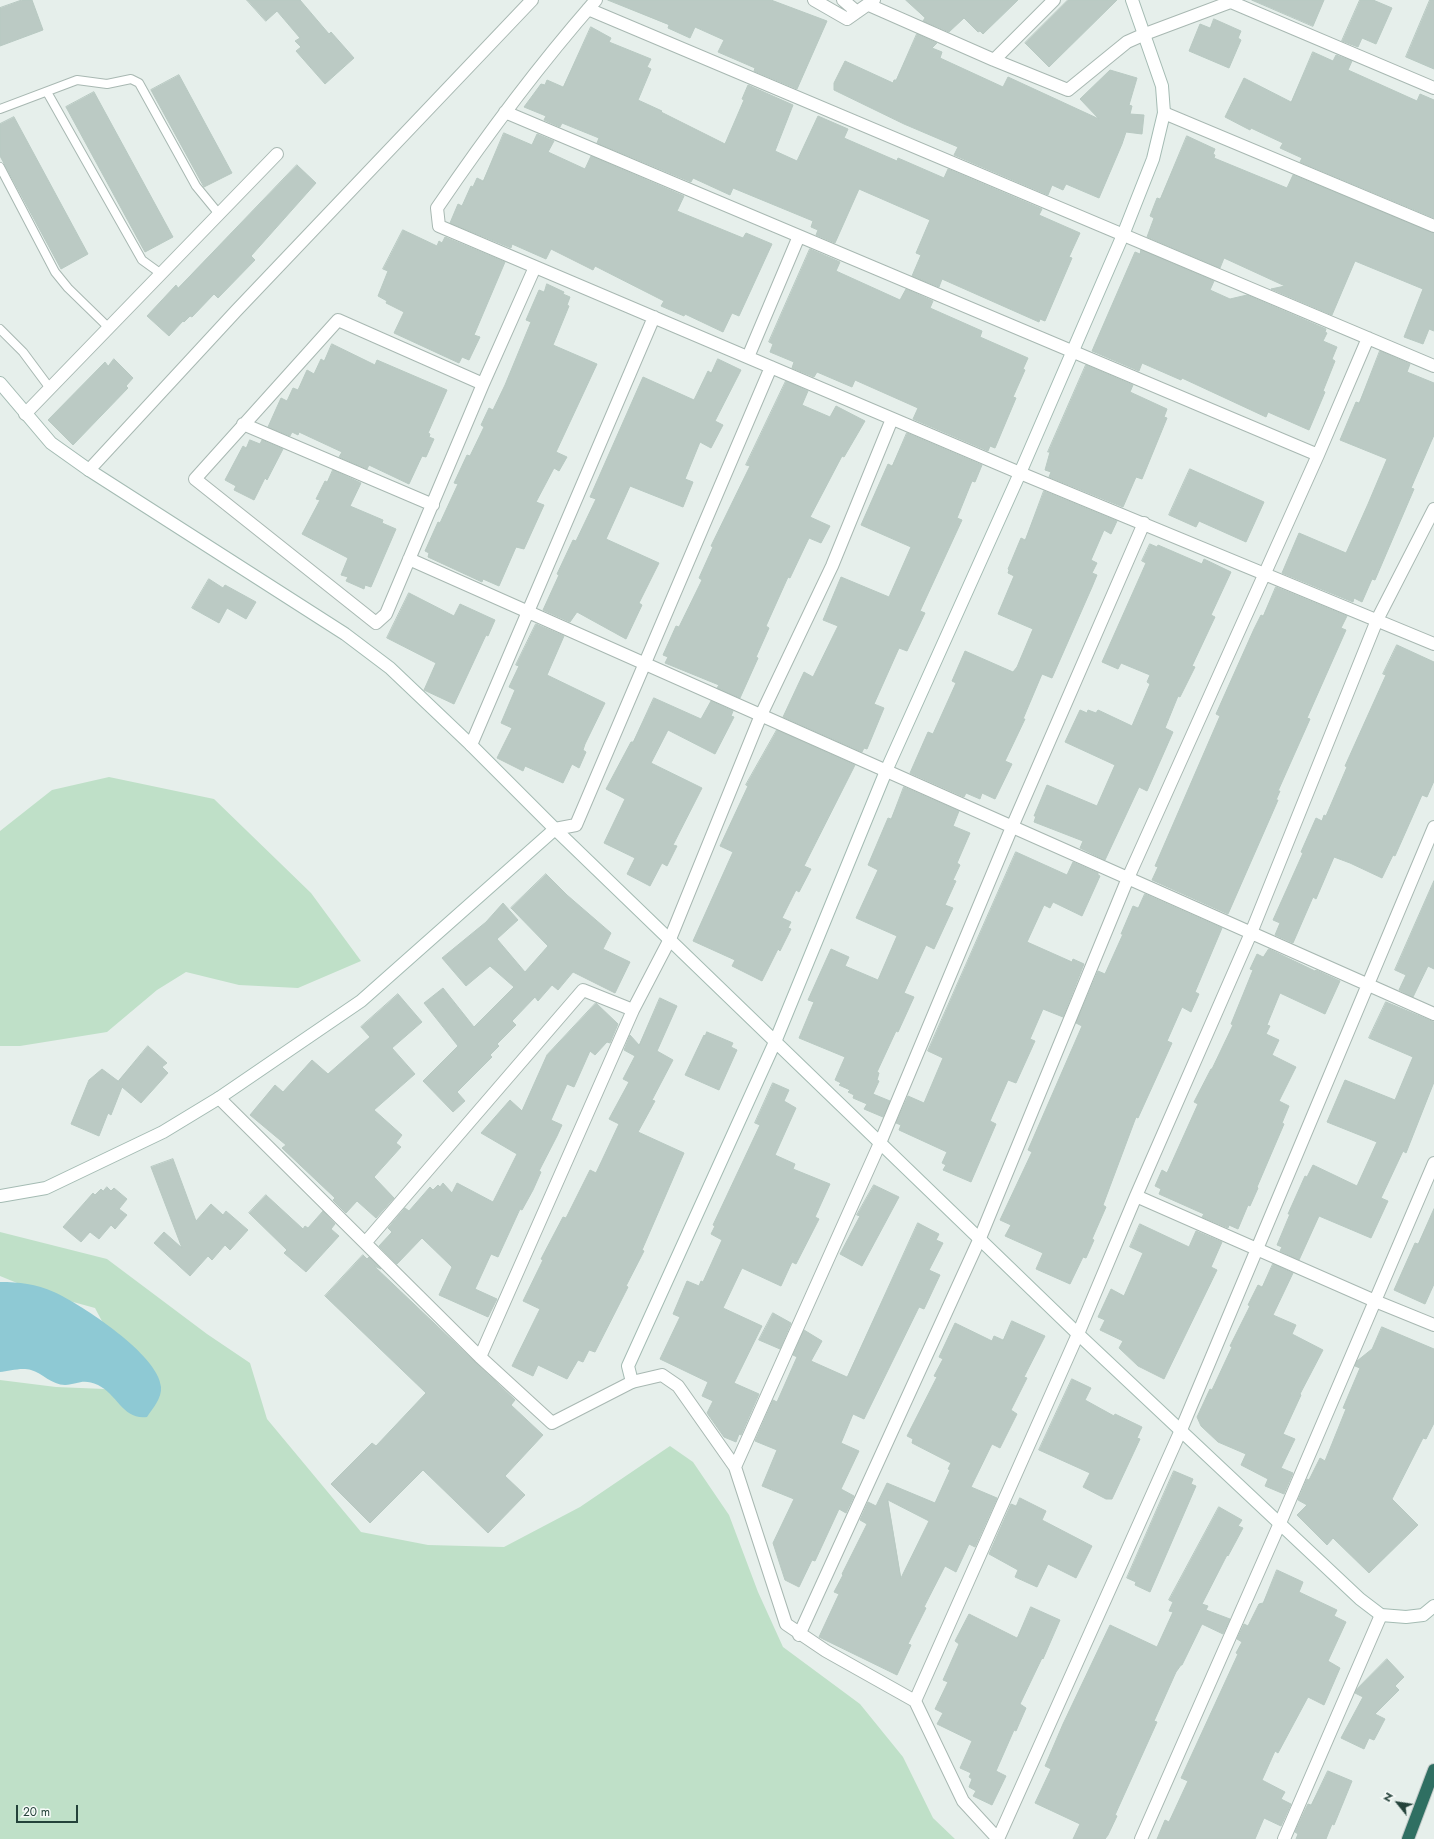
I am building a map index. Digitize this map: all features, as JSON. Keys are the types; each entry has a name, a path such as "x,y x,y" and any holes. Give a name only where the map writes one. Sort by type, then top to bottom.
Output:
{"highway":[{"path":"1408,1839 1434,1770"}],"street":[{"path":"89,470 247,299 532,0"},
{"path":"814,0 847,19 871,2 994,60 1068,90 1126,42 1233,1 1434,88"},
{"path":"843,0 857,12"},
{"path":"994,60 1054,0"},
{"path":"632,1382 628,1366 775,1042 886,771 1020,473 1071,351 1123,235 1153,159 1164,113 1162,86 1132,0"},
{"path":"1434,366 1123,235 592,4 505,112 437,208 439,226 1020,473 1434,644"},
{"path":"505,112 1318,455"},
{"path":"1164,113 1434,226"},
{"path":"25,414 49,387 278,154"},
{"path":"748,357 799,236"},
{"path":"482,384 338,320 195,479 376,623 386,614 482,384 535,267"},
{"path":"471,745 654,317"},
{"path":"799,1635 980,1238 1128,878 1318,455 1368,338"},
{"path":"0,1196 46,1188 163,1132 219,1098 361,1001 555,829 576,825 646,664 771,367"},
{"path":"0,383 25,414 51,442 89,470 345,634 390,668 1078,1334 1360,1599 1381,1615 1406,1617 1423,1615 1434,1606"},
{"path":"480,1357 632,1010 670,939 761,715 832,566 892,419"},
{"path":"243,424 432,505"},
{"path":"915,1701 1078,1334 1136,1196 1251,933 1377,620 1434,509"},
{"path":"735,1467 880,1143 1012,827 1144,523"},
{"path":"409,559 1434,1014"},
{"path":"219,1098 480,1357 552,1423 632,1382 662,1375 678,1386 735,1467 786,1624 799,1635 826,1652 915,1701 964,1801 998,1839 1181,1430 1434,828"},
{"path":"365,1243 583,990 632,1010"},
{"path":"1141,1839 1280,1523 1434,1163"},
{"path":"1136,1196 1374,1301 1434,1325"},
{"path":"1284,1839 1381,1615"}],"lane":[{"path":"0,109 77,80 107,84 131,79 139,83 196,186 219,214"},
{"path":"47,92 142,260 160,273"},
{"path":"0,167 55,272 68,288 108,327"},
{"path":"0,328 22,352 49,387"}],"green space":[{"path":"109,777 214,799 311,893 361,961 298,988 239,985 186,972 157,990 107,1032 20,1046 0,1046 0,831 52,790"},
{"path":"0,1232 107,1259 207,1334 250,1363 267,1419 361,1532 428,1545 504,1547 580,1507 670,1446 693,1462 729,1515 758,1592 783,1647 860,1704 903,1757 933,1818 955,1839 0,1839 0,1380 56,1387 105,1389 122,1359 95,1308 44,1294 0,1276"}],"water":[{"path":"0,1282 27,1284 54,1292 100,1319 134,1346 157,1374 161,1387 159,1399 147,1417 132,1415 126,1411 105,1389 93,1383 84,1382 65,1385 60,1384 27,1369 0,1372"}],"building":[{"path":"22,0 32,0 43,30 0,46 0,8"},
{"path":"247,0 300,0 329,34 331,32 354,58 325,84 296,51 301,47 295,41 300,38 277,11 266,21"},
{"path":"608,0 771,0 827,21 797,89 754,71 755,68 718,52 724,40 695,27 690,38 668,28 669,25"},
{"path":"906,0 1018,0 983,34 980,31 978,32 964,18 949,32 923,21 925,18"},
{"path":"1068,0 1117,0 1049,67 1025,43"},
{"path":"1252,0 1324,0 1313,26"},
{"path":"1360,0 1373,0 1392,8 1376,44 1362,38 1358,47 1342,41"},
{"path":"1430,0 1434,0 1434,69 1406,57"},
{"path":"1214,19 1241,31 1238,38 1241,40 1229,68 1189,51 1200,24 1210,28"},
{"path":"591,27 611,38 609,42 651,59 647,67 651,69 638,100 725,144 744,100 742,99 748,85 793,105 775,151 797,161 818,116 848,129 844,138 897,161 898,158 944,178 948,169 1042,209 1039,215 1080,233 1069,257 1072,258 1045,321 1040,319 1039,322 942,279 939,287 912,276 921,255 916,253 930,220 859,189 835,243 816,235 818,230 811,227 813,221 733,188 730,195 693,178 691,182 597,143 599,138 562,123 560,127 544,120 546,116 524,107 541,84 545,85 547,80 563,87"},
{"path":"917,34 937,43 932,48 942,52 940,58 1003,87 1008,77 1099,119 1080,99 1110,70 1137,78 1129,105 1132,106 1130,114 1144,115 1142,134 1126,132 1099,198 1066,184 1063,190 1052,185 1048,195 954,155 958,147 904,124 834,90 834,83 845,61 893,83 894,80 896,80"},
{"path":"1313,52 1333,61 1336,55 1352,61 1348,70 1417,101 1420,94 1434,100 1434,218 1300,162 1302,158 1280,148 1283,143 1251,128 1250,130 1225,117 1244,78 1291,102"},
{"path":"179,75 232,173 204,187 151,90"},
{"path":"94,92 173,237 145,252 66,107"},
{"path":"14,117 88,254 61,269 0,156 0,124"},
{"path":"504,133 532,145 537,134 554,141 548,152 585,169 591,156 684,196 677,211 743,238 746,233 772,244 739,316 732,313 723,332 685,314 684,316 661,306 664,301 595,266 593,270 551,249 546,259 512,244 511,248 450,223 458,204 462,206 471,186 473,187 477,178 483,181"},
{"path":"1187,136 1215,149 1213,154 1215,155 1214,158 1287,188 1293,175 1434,233 1434,331 1429,329 1423,344 1404,337 1423,289 1355,261 1332,315 1271,289 1285,286 1224,258 1220,268 1147,237 1154,218 1150,216 1157,198 1160,199"},
{"path":"297,165 316,183 251,256 255,260 218,298 214,294 192,317 190,316 184,322 183,321 169,336 147,316 176,285 178,288"},
{"path":"403,230 437,246 439,241 442,243 445,237 505,262 474,335 480,337 469,360 462,357 459,363 394,333 404,312 386,303 387,301 378,296 388,271 383,269"},
{"path":"810,249 840,262 836,271 900,300 906,289 933,301 930,308 982,331 980,337 1028,358 1023,369 1025,370 1013,397 1016,398 995,448 990,446 988,451 913,419 918,408 855,380 852,387 817,372 814,377 792,368 794,362 770,352 773,344 769,342"},
{"path":"1141,250 1214,281 1210,290 1230,299 1247,295 1326,329 1325,332 1327,333 1323,341 1337,347 1332,359 1335,361 1323,391 1325,392 1309,430 1268,412 1266,417 1182,378 1181,380 1142,363 1139,371 1092,351 1135,252 1140,254"},
{"path":"547,284 564,292 563,294 570,297 567,305 569,306 553,345 597,364 556,452 567,457 559,471 554,468 536,502 544,505 524,549 516,547 499,586 483,579 482,582 428,557 429,553 425,551 458,484 454,483 467,455 470,456 484,427 481,425 489,408 493,410 505,385 531,322 526,320 539,290 544,292"},
{"path":"332,344 375,365 377,360 447,390 428,433 430,434 429,437 434,439 426,457 422,456 409,484 369,465 367,469 339,457 342,452 299,432 298,435 292,432 290,436 268,427 281,398 287,401 293,388 298,390 307,370 314,374 321,359 324,361"},
{"path":"1380,351 1410,364 1407,372 1434,383 1434,435 1411,488 1414,489 1375,580 1372,579 1362,602 1354,598 1353,602 1282,573 1299,533 1346,553 1368,504 1387,459 1340,440 1356,402 1359,403"},
{"path":"114,359 133,378 126,386 128,388 73,445 48,420 105,362 108,366"},
{"path":"718,359 741,370 715,421 723,425 711,448 700,442 685,479 693,482 683,507 630,486 606,539 659,563 639,603 642,605 626,639 577,612 570,622 543,610 559,575 557,574 573,540 576,541 596,499 590,497 643,377 694,400 708,371 711,373"},
{"path":"1086,365 1133,385 1130,392 1167,409 1164,417 1167,418 1142,479 1136,477 1123,507 1049,477 1051,472 1045,470 1050,452 1048,452"},
{"path":"786,381 808,391 802,405 830,417 836,406 865,421 844,457 842,456 810,517 830,526 821,543 809,538 790,578 788,577 766,626 769,628 756,657 758,658 740,698 717,688 719,685 665,663 668,657 663,655 676,626 679,627 702,580 699,578 713,547 711,546 750,466 746,465"},
{"path":"907,433 982,465 975,482 972,481 957,518 962,520 920,611 925,613 907,651 899,648 874,704 884,708 867,749 864,748 862,752 783,717 804,672 813,677 838,626 823,620 841,577 889,597 911,547 861,525 888,464 892,466"},
{"path":"250,440 260,444 262,440 283,449 267,480 265,478 254,500 234,490 236,486 225,480 243,446 246,448"},
{"path":"1190,469 1264,502 1246,542 1199,521 1196,527 1169,515"},
{"path":"333,470 361,483 350,506 383,520 382,523 396,529 371,587 365,585 364,589 346,581 348,577 341,575 348,558 302,534 320,500 316,499 325,481 327,482"},
{"path":"1044,491 1117,521 1111,534 1104,530 1091,560 1097,563 1092,573 1097,575 1052,678 1042,674 1023,719 1025,719 1005,761 1012,764 995,799 982,793 980,799 966,793 964,797 910,773 928,732 933,734 956,683 952,681 965,651 1013,672 1017,667 1033,629 998,614 1014,576 1008,573 1008,569 1021,538 1025,540"},
{"path":"1150,544 1157,547 1158,545 1202,564 1204,559 1231,572 1211,615 1215,617 1192,666 1195,667 1180,697 1178,696 1165,728 1173,732 1147,791 1139,787 1105,860 1080,848 1083,841 1034,822 1036,816 1034,816 1047,785 1097,806 1115,765 1065,742 1080,710 1087,713 1088,710 1096,713 1098,710 1132,726 1150,684 1147,682 1150,675 1121,663 1118,669 1102,662 1146,563 1142,561"},
{"path":"209,579 223,588 225,585 256,602 246,619 227,608 219,623 192,608"},
{"path":"1276,587 1347,616 1341,628 1346,630 1307,718 1310,719 1278,791 1280,791 1276,800 1278,800 1228,914 1152,880 1158,867 1155,866 1220,716 1216,714 1254,629 1261,615 1263,616"},
{"path":"409,593 454,616 460,604 495,620 488,636 486,635 454,704 424,690 436,663 387,638"},
{"path":"536,624 564,636 547,675 605,703 585,744 583,750 586,752 579,768 572,764 563,783 525,766 523,771 497,758 512,728 501,723 515,690 509,687 519,666 516,665"},
{"path":"1397,645 1434,662 1434,781 1427,797 1422,795 1395,856 1393,855 1382,878 1334,857 1316,899 1313,897 1293,943 1275,935 1280,923 1273,920 1303,853 1301,852 1316,818 1322,821 1324,815 1326,816 1347,767 1345,766 1386,675 1383,674"},
{"path":"654,698 701,719 711,701 733,711 731,716 734,717 715,754 668,730 651,763 702,788 673,845 677,846 667,866 662,863 650,886 627,874 635,858 604,843 625,799 606,789 631,742 633,742"},
{"path":"777,730 855,765 804,866 811,869 799,892 796,890 782,918 791,922 788,928 791,929 780,951 778,949 762,981 732,966 735,960 693,941 733,852 720,846 748,786 746,785"},
{"path":"904,787 959,811 953,826 970,833 957,863 960,865 953,880 956,881 945,905 953,908 934,949 926,945 904,993 914,997 877,1072 879,1073 877,1080 879,1081 873,1094 890,1101 883,1117 864,1109 867,1104 853,1098 854,1095 848,1092 850,1090 839,1085 841,1083 835,1080 845,1057 799,1038 814,1002 808,1000 831,949 849,957 845,966 878,980 897,936 856,918 878,870 868,865 888,818 891,819"},
{"path":"1016,852 1067,875 1073,862 1098,873 1100,876 1082,916 1053,902 1050,908 1044,905 1027,942 1072,962 1073,959 1084,964 1063,1017 1043,1009 1030,1039 1035,1041 1016,1083 1008,1080 990,1121 996,1124 971,1182 943,1170 946,1165 942,1163 947,1152 899,1130 901,1125 896,1123 908,1096 924,1103 943,1058 928,1051"},
{"path":"546,874 567,895 611,933 603,949 630,962 615,993 573,972 558,990 552,985 538,1001 535,997 512,1021 516,1025 497,1044 499,1046 490,1055 492,1057 457,1092 465,1101 453,1112 423,1081 458,1046 424,1003 443,988 474,1027 514,987 490,966 466,986 442,958 486,922 503,903 518,920 497,939 525,972 548,946 511,908"},
{"path":"1434,881 1434,969 1428,966 1413,997 1399,990 1406,975 1395,970"},
{"path":"1145,894 1222,928 1195,992 1199,994 1191,1012 1182,1007 1167,1041 1172,1043 1138,1118 1136,1117 1103,1205 1106,1207 1092,1239 1094,1240 1086,1258 1083,1257 1070,1284 1036,1269 1043,1253 1005,1236 1011,1225 1000,1220 1032,1152 1028,1150 1082,1026 1076,1023 1098,971 1105,974 1123,934 1121,934 1133,906 1138,908"},
{"path":"1269,949 1340,981 1325,1014 1280,993 1267,1025 1270,1026 1266,1034 1279,1040 1272,1055 1296,1067 1279,1101 1289,1106 1282,1123 1284,1124 1250,1206 1248,1205 1238,1229 1229,1225 1228,1228 1202,1217 1204,1214 1159,1194 1161,1189 1155,1186 1162,1170 1167,1173 1198,1104 1194,1102 1233,1025 1231,1024 1253,970 1250,969 1257,954 1263,957"},
{"path":"398,994 422,1022 392,1048 415,1074 374,1110 402,1135 396,1143 401,1147 374,1177 394,1198 376,1218 357,1201 346,1213 333,1200 335,1198 282,1148 286,1145 250,1115 275,1085 283,1092 312,1060 328,1074 370,1037 361,1027"},
{"path":"660,998 677,1006 657,1051 673,1060 652,1100 655,1101 638,1132 684,1153 642,1250 644,1251 626,1286 628,1287 595,1352 589,1350 583,1362 578,1360 567,1379 538,1365 533,1376 512,1366 540,1309 523,1301 543,1260 541,1259 563,1217 566,1218 590,1170 596,1173 619,1124 609,1119 629,1082 623,1079 635,1056 624,1050 630,1035 639,1045"},
{"path":"1386,1002 1434,1022 1434,1082 1406,1153 1403,1151 1381,1198 1388,1201 1371,1238 1319,1216 1299,1260 1280,1251 1282,1247 1277,1245 1290,1214 1288,1214 1305,1176 1307,1177 1313,1165 1357,1186 1377,1142 1327,1122 1345,1080 1395,1100 1413,1057 1369,1038"},
{"path":"596,1003 618,1024 610,1043 607,1042 595,1055 590,1051 574,1087 567,1084 551,1120 562,1125 539,1171 541,1172 533,1190 522,1210 520,1209 498,1257 491,1254 475,1289 497,1299 488,1317 439,1295 452,1267 422,1238 397,1264 379,1246 392,1232 388,1228 405,1208 409,1211 430,1187 433,1190 438,1185 440,1187 443,1183 452,1193 457,1183 493,1202 517,1154 481,1133 510,1100 522,1111 547,1055"},
{"path":"707,1032 733,1043 731,1047 737,1050 719,1090 685,1075 704,1035 705,1036"},
{"path":"148,1046 167,1063 162,1067 168,1073 141,1103 122,1087 111,1115 108,1113 99,1136 71,1124 89,1080 102,1069 118,1081"},
{"path":"773,1083 789,1090 784,1101 796,1108 775,1155 795,1164 793,1169 830,1184 815,1217 819,1219 796,1264 792,1262 781,1286 742,1268 723,1308 762,1326 734,1383 759,1394 741,1435 739,1434 736,1442 724,1437 707,1413 713,1401 702,1396 708,1382 660,1359 680,1317 673,1314 687,1281 699,1286 701,1281 703,1282 722,1240 711,1234 715,1226 713,1225 760,1125 755,1123"},
{"path":"173,1159 196,1221 211,1204 223,1215 226,1211 248,1230 230,1250 225,1245 212,1260 208,1256 190,1276 154,1243 164,1232 182,1248 151,1167"},
{"path":"874,1185 899,1197 862,1266 840,1254 860,1216 857,1215"},
{"path":"107,1187 111,1191 114,1188 127,1199 119,1209 127,1215 115,1229 111,1225 99,1239 90,1232 81,1242 63,1227 93,1193 95,1195 101,1189 103,1191"},
{"path":"266,1195 303,1229 305,1226 308,1228 323,1211 335,1224 331,1229 339,1236 306,1272 284,1253 287,1250 249,1213"},
{"path":"1434,1209 1434,1284 1425,1304 1394,1290 1415,1243 1418,1244"},
{"path":"918,1223 939,1234 936,1240 943,1243 929,1270 940,1275 924,1309 919,1307 864,1419 853,1414 841,1443 859,1451 841,1489 854,1496 846,1513 839,1509 815,1561 812,1560 799,1587 785,1580 773,1543 794,1499 762,1486 777,1450 755,1441 773,1400 777,1402 797,1357 793,1355 804,1330 822,1341 811,1361 847,1377"},
{"path":"1140,1224 1189,1247 1196,1231 1222,1242 1211,1267 1217,1270 1164,1379 1138,1366 1119,1348 1123,1341 1100,1330 1105,1320 1098,1317 1111,1289 1124,1296 1143,1253 1130,1247"},
{"path":"363,1255 367,1259 369,1257 381,1269 374,1266 515,1400 511,1405 543,1435 505,1476 525,1495 488,1533 423,1470 370,1523 331,1484 372,1443 376,1446 426,1393 325,1296"},
{"path":"1273,1264 1293,1273 1273,1315 1296,1325 1292,1334 1323,1350 1300,1394 1301,1395 1283,1434 1295,1439 1281,1468 1293,1473 1284,1494 1265,1486 1268,1479 1241,1465 1246,1454 1218,1442 1201,1426 1197,1417 1210,1389 1212,1390 1232,1347 1230,1346 1250,1306 1248,1305 1258,1285 1262,1287"},
{"path":"773,1313 791,1323 780,1349 759,1340"},
{"path":"1012,1321 1045,1336 1024,1377 1027,1378 1011,1410 1017,1414 1000,1448 992,1444 971,1487 997,1498 975,1547 969,1544 956,1572 945,1566 924,1607 926,1608 908,1644 911,1645 897,1675 819,1637 839,1594 834,1592 867,1524 860,1520 868,1502 876,1506 887,1483 935,1503 950,1470 948,1469 951,1463 912,1443 913,1439 907,1436 937,1377 934,1376 943,1359 939,1357 955,1323 992,1341 994,1336 1003,1340","holes":["888,1500 929,1521 901,1578"]},
{"path":"1382,1327 1434,1349 1434,1423 1426,1439 1423,1438 1392,1499 1418,1525 1369,1573 1333,1538 1327,1545 1297,1515 1307,1505 1298,1500 1307,1479 1309,1480 1320,1458 1325,1461 1346,1409 1343,1408 1360,1368 1355,1366 1357,1361 1372,1349"},
{"path":"1072,1379 1091,1388 1085,1400 1114,1416 1115,1414 1142,1427 1137,1438 1140,1439 1112,1499 1106,1499 1083,1487 1090,1473 1039,1450"},
{"path":"1174,1471 1193,1479 1191,1484 1196,1486 1150,1592 1135,1585 1136,1582 1127,1578"},
{"path":"1020,1498 1046,1511 1042,1520 1092,1546 1076,1578 1048,1564 1037,1587 1015,1577 1018,1570 989,1554 1011,1504 1016,1506"},
{"path":"1219,1507 1242,1520 1238,1526 1243,1528 1228,1556 1227,1555 1202,1604 1208,1606 1206,1610 1230,1619 1223,1634 1202,1624 1182,1665 1176,1672 1154,1721 1157,1722 1115,1815 1117,1816 1108,1835 1105,1839 1073,1839 1080,1824 1035,1803 1051,1769 1045,1766 1063,1724 1110,1625 1157,1647 1173,1612 1169,1611 1173,1602 1169,1600"},
{"path":"1277,1570 1303,1582 1299,1592 1337,1610 1334,1616 1346,1622 1328,1661 1340,1668 1324,1705 1308,1697 1278,1753 1275,1751 1262,1780 1285,1792 1281,1799 1291,1804 1281,1826 1264,1818 1255,1839 1157,1839 1165,1820 1169,1822 1188,1781 1181,1778 1238,1654 1236,1653 1242,1642 1237,1639 1244,1624 1248,1626 1259,1604 1263,1603"},
{"path":"1031,1607 1060,1620 1043,1659 1042,1658 1020,1704 1026,1708 1016,1731 1014,1730 996,1771 1006,1776 992,1805 973,1796 976,1791 969,1787 972,1779 969,1777 971,1773 960,1768 972,1741 937,1724 943,1713 935,1709 948,1682 943,1680 959,1644 955,1641 969,1614 1017,1638"},
{"path":"1387,1659 1404,1677 1395,1686 1399,1690 1375,1714 1385,1719 1374,1740 1369,1738 1364,1749 1341,1738 1363,1697 1355,1693 1357,1689"},
{"path":"1328,1771 1352,1781 1334,1825 1332,1824 1326,1839 1296,1839 1298,1834 1295,1832 1305,1810 1308,1804 1311,1805"}]}
